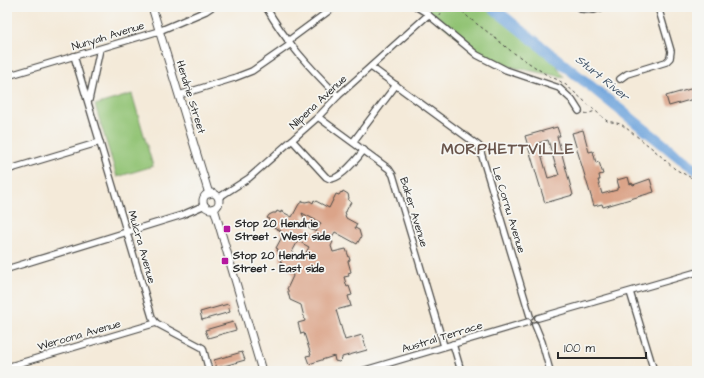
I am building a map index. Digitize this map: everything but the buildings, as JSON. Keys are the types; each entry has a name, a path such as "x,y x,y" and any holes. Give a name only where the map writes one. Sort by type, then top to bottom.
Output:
{"street":[{"name":"Hendrie Street","path":"152,7 209,194"},
{"name":"Nunyah Avenue","path":"7,76 159,31 212,7"},
{"path":"266,7 290,43 315,73 338,96"},
{"path":"179,95 234,78 257,69 334,7"},
{"path":"417,7 438,22 477,55 506,70 558,88 572,100 580,111"},
{"path":"580,9 594,10 604,7"},
{"path":"620,79 627,74 666,62 670,58 671,51 658,7"},
{"name":"Nilpena Avenue","path":"218,198 249,178 428,15"},
{"name":"Mulcra Avenue","path":"88,102 100,49"},
{"name":"Mulcra Avenue","path":"74,56 152,317 156,323"},
{"name":"Le Cornu Avenue","path":"372,67 479,146 530,316"},
{"path":"353,142 396,85"},
{"name":"Baker Avenue","path":"318,116 389,169 393,175 444,346"},
{"path":"292,140 330,179 337,177 358,158 364,150"},
{"path":"7,170 100,142"},
{"path":"205,205 205,198 209,194 214,194 218,198 219,202 214,208"},
{"path":"7,269 182,215 205,205"},
{"path":"205,205 209,208 214,208"},
{"path":"214,208 262,371"},
{"path":"535,325 529,324 528,318 530,316 535,315 538,318 697,272"},
{"path":"630,292 654,371"},
{"path":"535,325 538,322 538,318"},
{"name":"Austral Terrace","path":"362,371 528,322"},
{"path":"156,323 203,348 209,371"},
{"name":"Weroona Avenue","path":"7,367 156,323"},
{"path":"535,325 542,342 550,371"},
{"path":"453,344 461,371"}],"path":[{"path":"438,22 442,10 445,7"},
{"path":"458,7 469,18 511,51 546,75 566,85 607,121 621,124 675,168 697,181"},
{"path":"580,111 587,114 596,110"}],"green space":[{"path":"418,7 492,7 548,52 564,77 495,64"},
{"path":"132,94 153,166 117,177 95,105"}],"waterway":[{"name":"Sturt River","path":"492,7 697,170"}],"place":[{"name":"Stop 20 Hendrie Street - West side","path":"227,229"},
{"name":"Stop 20 Hendrie Street - East side","path":"225,261"}],"district":[{"name":"MORPHETTVILLE","path":"508,149"}]}
